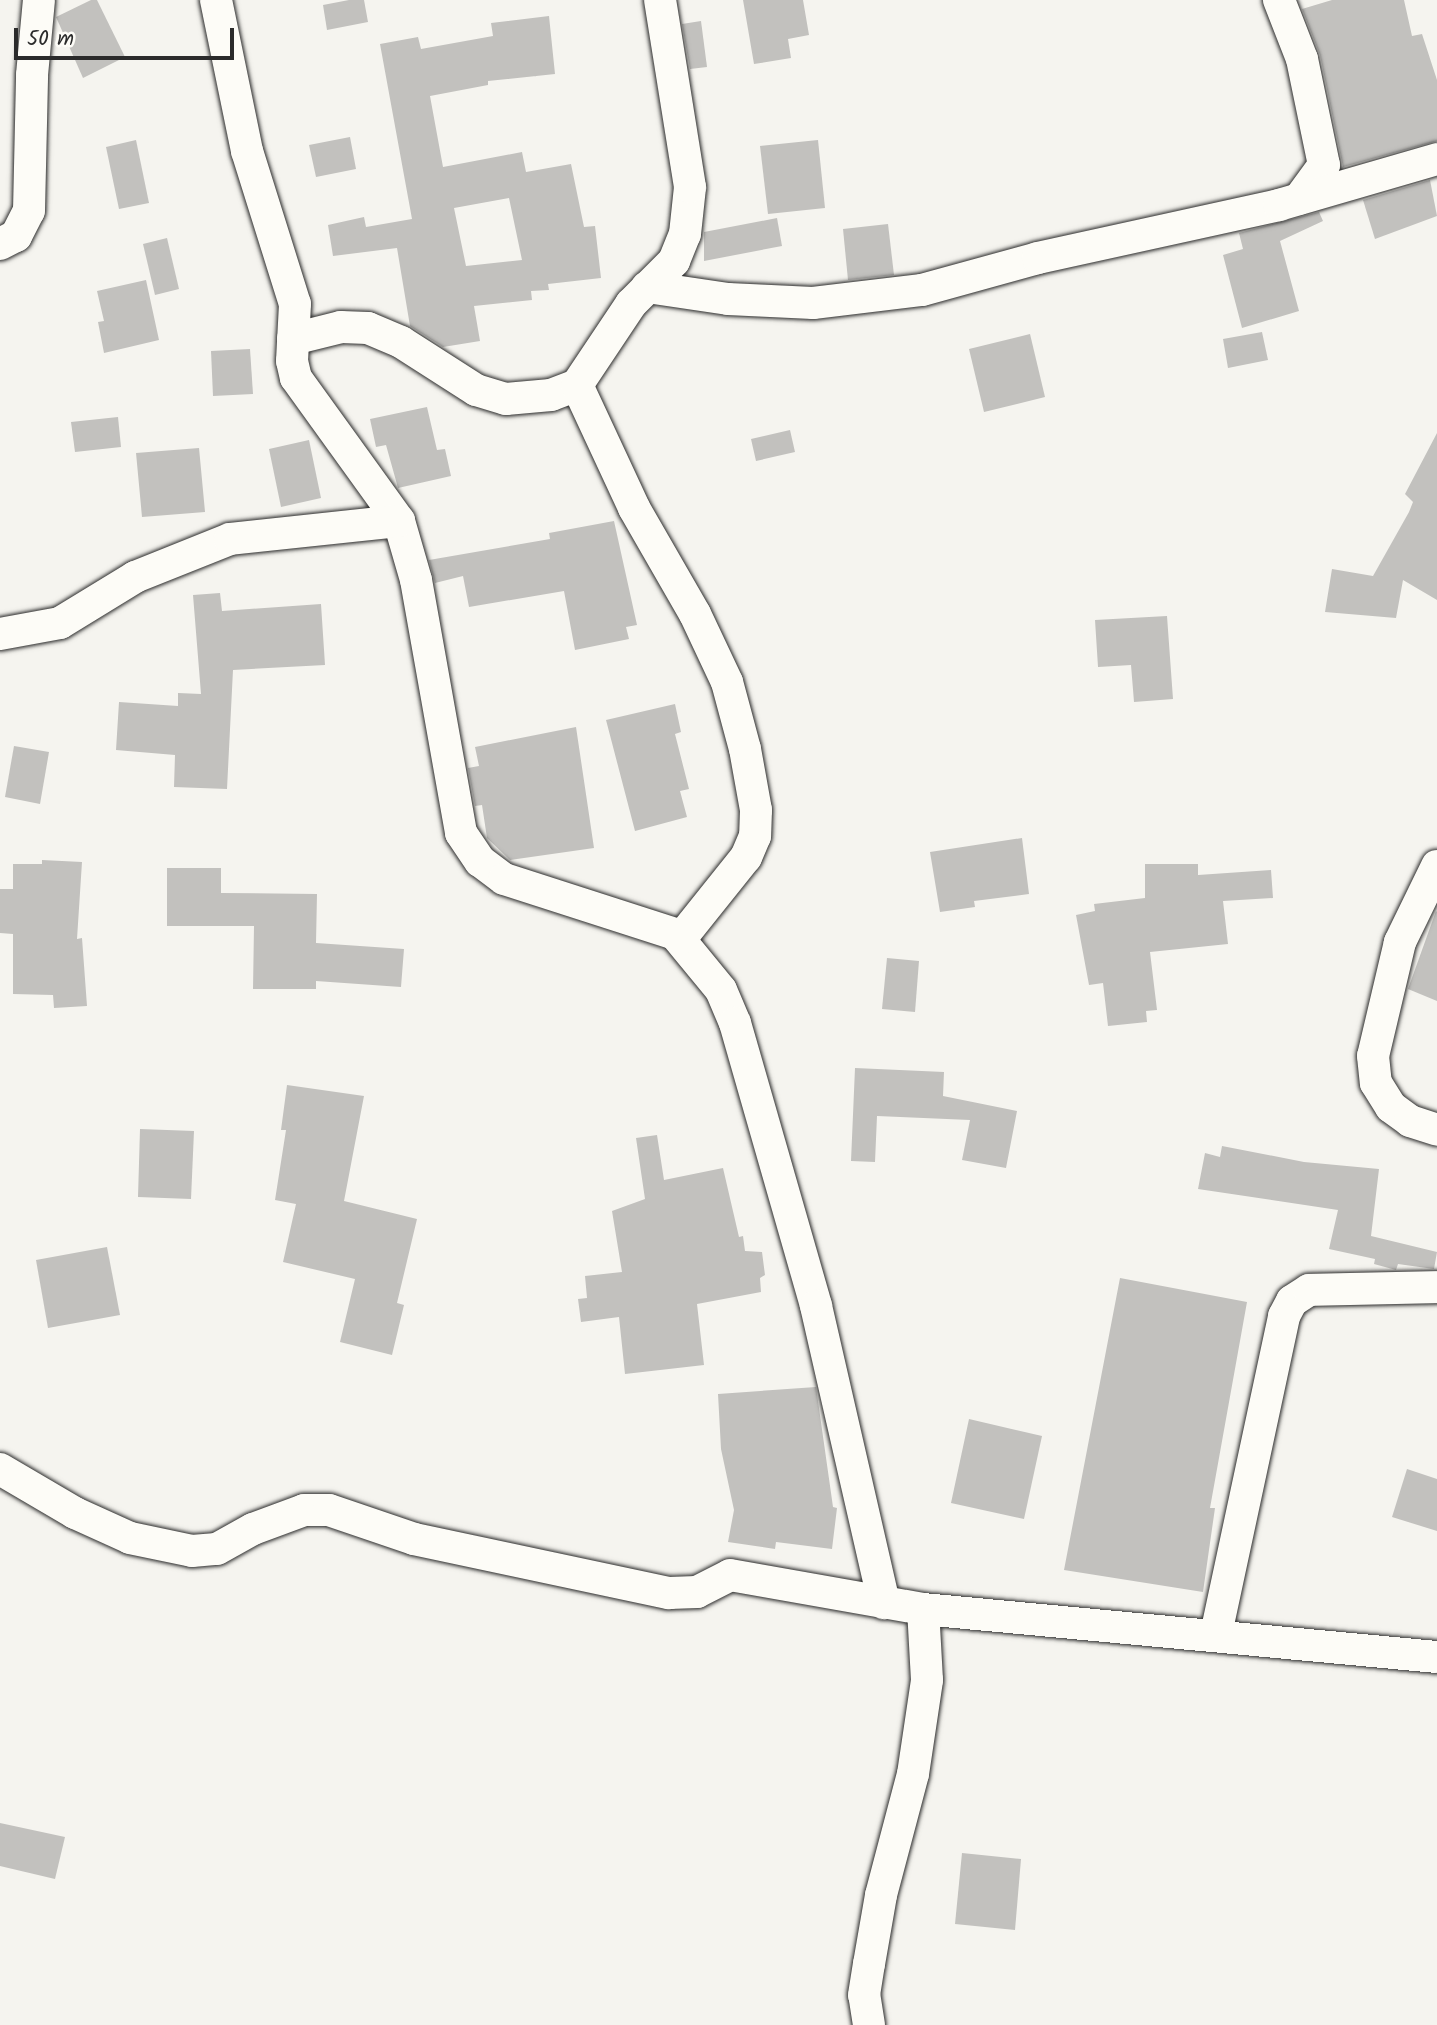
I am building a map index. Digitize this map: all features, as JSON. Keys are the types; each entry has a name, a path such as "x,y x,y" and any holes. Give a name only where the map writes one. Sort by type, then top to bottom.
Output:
{"street":[{"path":"0,244 16,236 30,211 32,75 39,0"},
{"path":"216,0 247,151 287,267 295,304 292,361 302,389 399,520 416,580 461,833 469,849 504,879 664,929 681,938 710,973 735,1023 816,1306 884,1603"},
{"path":"293,339 341,327 368,328 401,342 476,390 506,399 551,395 577,385 588,375 605,340 647,287 674,261 685,234 690,187 660,0"},
{"path":"1279,0 1302,59 1324,165 1299,199"},
{"path":"647,287 728,299 813,303 922,290 1299,199 1437,159"},
{"path":"577,385 634,508 695,614 727,682 745,748 756,810 755,836 746,857 681,938"},
{"path":"0,634 60,622 135,576 230,539 399,520"},
{"path":"1437,866 1400,942 1373,1056 1376,1083 1391,1107 1410,1121 1437,1130"},
{"path":"1216,1634 1284,1316 1292,1301 1309,1290 1437,1287"},
{"path":"0,1469 75,1513 130,1538 164,1547 217,1549 286,1516 328,1510 414,1539 669,1593 697,1592 730,1575 923,1609 1216,1634 1437,1657"},
{"path":"869,2025 864,1995 871,1950 913,1774 927,1680 923,1609"}],"building":[{"path":"91,0 97,0 125,57 83,78 56,17"},
{"path":"364,0 368,22 327,30 323,5"},
{"path":"743,0 803,0 809,35 788,39 791,58 754,64"},
{"path":"1332,0 1404,0 1412,36 1422,34 1437,80 1437,141 1343,167 1320,55 1302,9"},
{"path":"549,16 555,74 488,81 488,85 430,96 443,167 522,152 526,172 571,164 584,227 595,226 601,278 548,284 549,290 531,291 532,300 474,306 480,341 443,347 410,326 397,248 333,256 328,225 364,217 366,227 412,219 380,44 418,37 421,49 493,36 491,23","holes":["509,198 522,260 466,266 454,208"]},
{"path":"701,21 707,67 690,69 682,24"},
{"path":"350,137 356,169 316,177 309,145"},
{"path":"136,140 149,203 119,209 106,147"},
{"path":"818,140 825,208 768,214 760,146"},
{"path":"1430,180 1437,216 1375,239 1363,200"},
{"path":"1319,212 1323,221 1280,241 1299,311 1242,328 1223,255 1243,249 1239,233"},
{"path":"777,218 782,246 704,261 704,232"},
{"path":"888,224 894,275 848,280 843,229"},
{"path":"167,238 179,289 155,295 143,244"},
{"path":"146,280 159,340 104,353 98,322 104,321 97,291"},
{"path":"1262,332 1268,360 1228,368 1223,339"},
{"path":"1030,334 1045,397 984,412 969,349"},
{"path":"250,349 253,394 213,396 211,351"},
{"path":"427,407 437,450 445,449 451,476 398,488 386,445 376,447 370,419"},
{"path":"118,417 121,447 75,452 71,422"},
{"path":"790,430 795,452 756,461 751,439"},
{"path":"1437,433 1437,600 1403,580 1396,618 1325,612 1332,569 1373,576 1409,512 1413,502 1405,494"},
{"path":"309,440 321,498 281,507 269,449"},
{"path":"199,448 205,512 142,517 136,453"},
{"path":"614,521 637,625 626,627 629,639 575,650 564,591 469,607 463,576 435,583 429,560 550,539 549,533"},
{"path":"220,593 222,611 321,604 325,665 233,670 227,789 174,787 175,755 116,750 119,702 178,706 178,693 201,694 193,595"},
{"path":"1167,616 1173,699 1134,702 1131,665 1098,667 1095,620"},
{"path":"675,704 681,732 675,734 689,789 680,791 687,817 635,831 606,720"},
{"path":"576,727 594,848 510,860 487,838 482,805 475,806 468,768 479,766 475,747"},
{"path":"14,746 49,752 40,804 5,797"},
{"path":"1022,838 1029,894 974,901 975,907 940,912 930,852"},
{"path":"42,860 82,862 77,939 82,938 87,1006 54,1008 53,995 13,994 13,934 0,933 0,889 13,889 13,864 42,864"},
{"path":"1145,864 1198,864 1198,875 1271,870 1273,898 1223,901 1228,944 1150,952 1157,1010 1146,1011 1147,1022 1108,1026 1103,983 1089,985 1076,915 1095,911 1094,904 1145,898"},
{"path":"167,868 221,868 221,893 317,894 316,943 404,949 401,987 316,981 316,989 253,989 254,926 167,926"},
{"path":"1437,912 1437,1001 1408,989"},
{"path":"887,958 919,961 915,1012 882,1009"},
{"path":"855,1068 944,1072 943,1096 1017,1111 1006,1168 962,1160 970,1120 877,1116 875,1162 851,1161"},
{"path":"287,1085 364,1096 344,1201 417,1219 397,1303 404,1305 392,1355 340,1342 355,1279 283,1262 296,1204 275,1200 286,1130 281,1130"},
{"path":"140,1129 194,1131 191,1199 138,1197"},
{"path":"657,1135 664,1180 723,1168 739,1237 743,1236 745,1251 762,1252 765,1275 760,1278 761,1292 697,1304 704,1365 625,1374 619,1317 581,1322 578,1299 587,1298 585,1276 622,1272 612,1211 645,1199 636,1138"},
{"path":"1222,1146 1304,1162 1379,1169 1371,1236 1437,1252 1434,1269 1398,1264 1396,1270 1374,1264 1375,1259 1329,1249 1338,1210 1198,1189 1205,1153 1220,1157"},
{"path":"107,1247 120,1315 48,1328 36,1260"},
{"path":"1120,1278 1247,1302 1210,1508 1215,1508 1203,1592 1064,1570"},
{"path":"816,1387 833,1507 837,1508 832,1549 776,1542 775,1549 728,1542 734,1510 721,1449 718,1394"},
{"path":"969,1419 1042,1436 1024,1519 951,1503"},
{"path":"1407,1469 1437,1479 1437,1531 1392,1517"},
{"path":"0,1823 65,1837 55,1879 0,1866"},
{"path":"962,1853 1021,1859 1015,1930 955,1924"}]}
